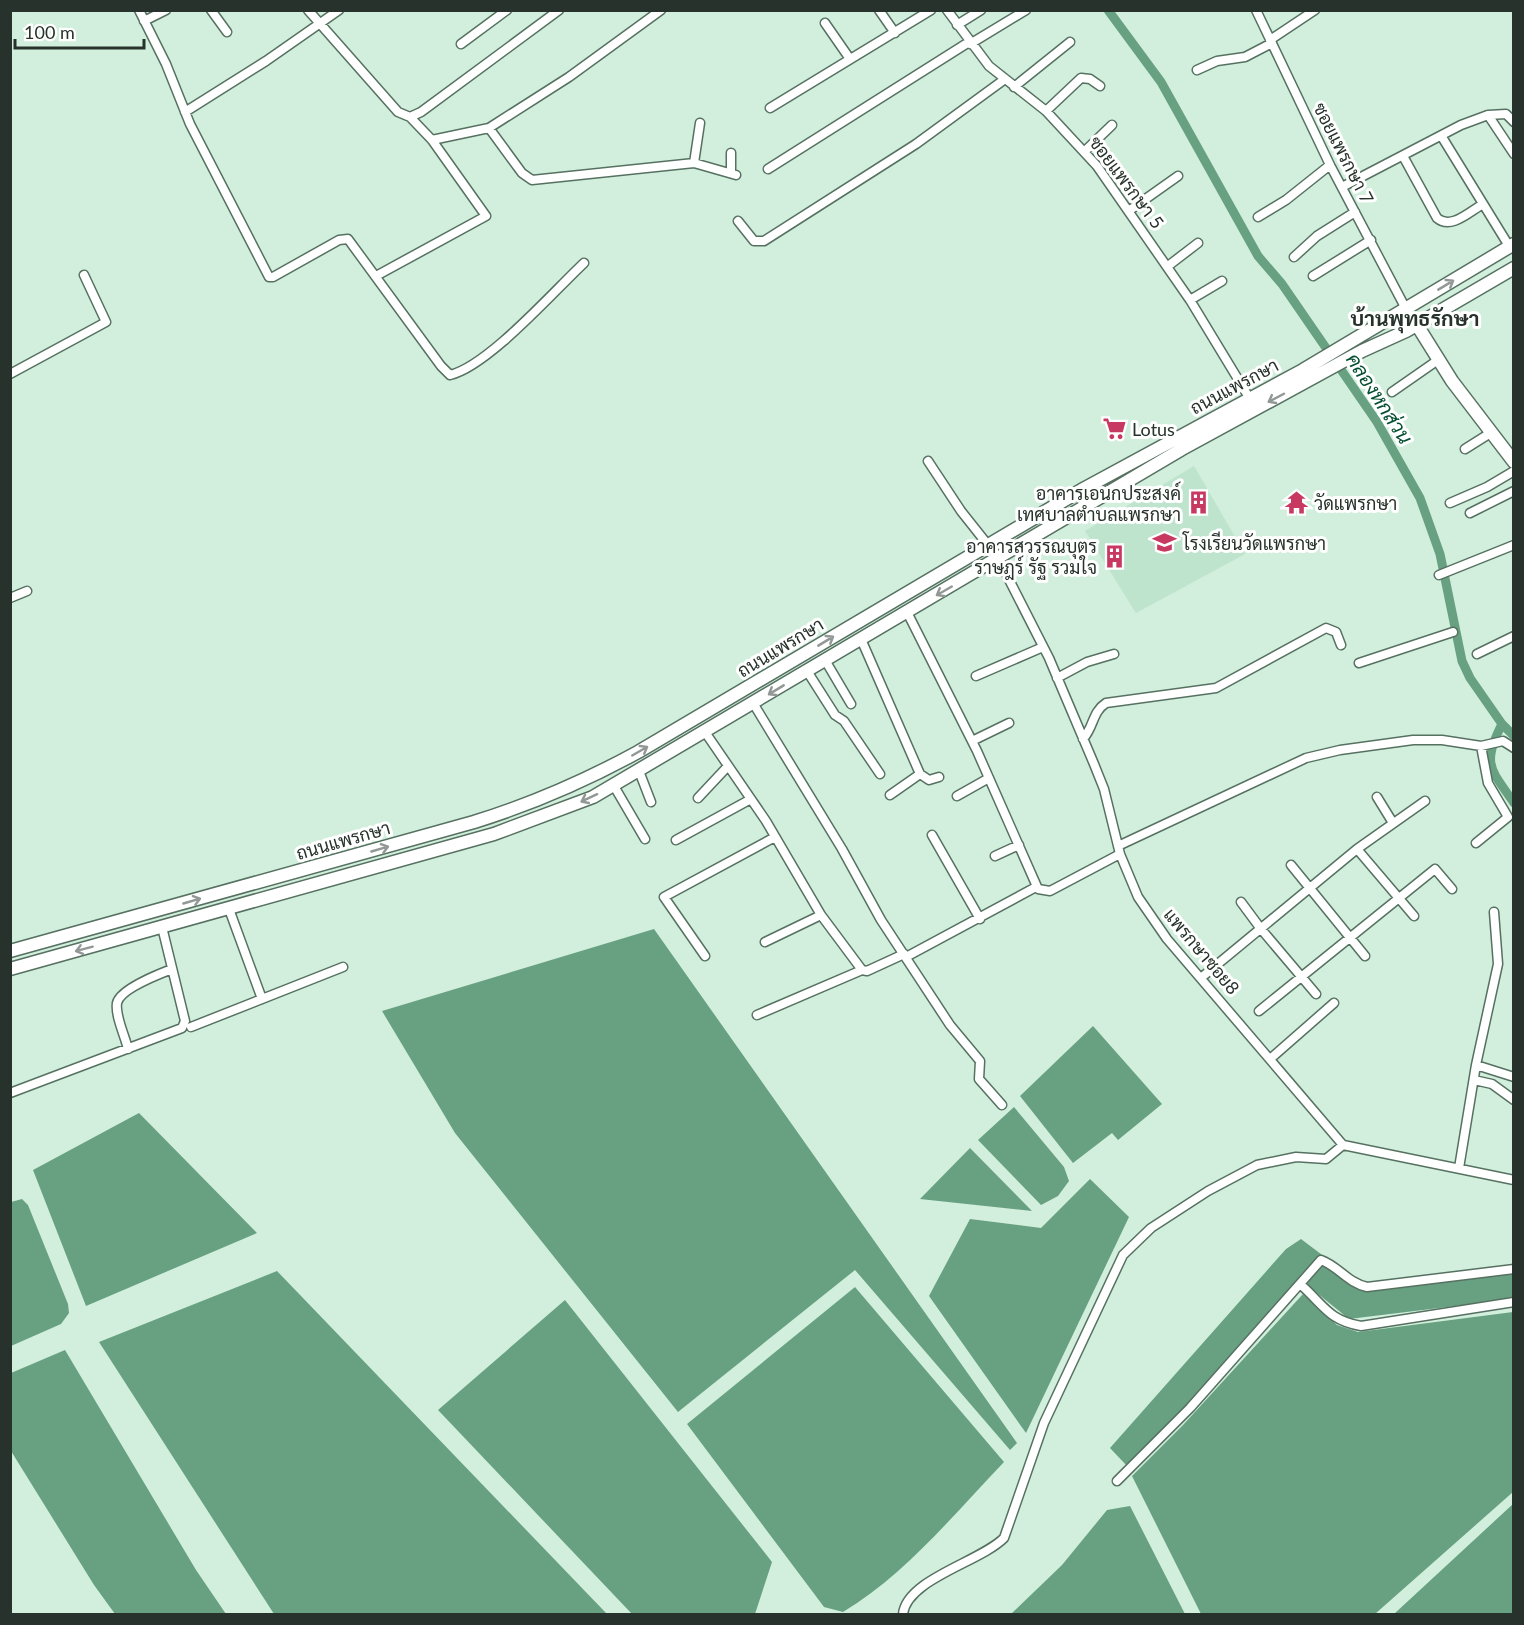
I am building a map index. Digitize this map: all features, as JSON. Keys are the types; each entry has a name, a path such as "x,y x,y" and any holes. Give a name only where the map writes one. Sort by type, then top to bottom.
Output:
{"main road":[{"name":"ถนนแพรกษา","path":"10,951 447,830 553,794 638,752 1110,474 1319,360 1511,245"},
{"name":"ถนนแพรกษา","path":"10,969 494,834 571,806 614,786 1182,449 1349,358 1417,325 1514,268"},
{"path":"1417,325 1438,360 1514,462"},
{"path":"135,917 140,933"}],"street":[{"path":"139,10 166,64 185,112 269,277 345,239 351,241 422,341 450,375 463,370 490,353 584,263"},
{"path":"144,21 166,10"},
{"path":"211,10 227,32"},
{"path":"308,10 398,112 410,117 432,140 486,216 376,276"},
{"path":"185,112 339,10"},
{"path":"461,44 507,10"},
{"path":"410,117 421,112 560,10"},
{"path":"432,140 489,128 569,77 661,10"},
{"path":"879,10 895,33"},
{"path":"770,108 931,10"},
{"name":"ซอยแพรกษา 5","path":"947,10 970,43 1005,79 1046,111 1085,152 1130,210 1190,300 1250,399"},
{"path":"957,25 981,10"},
{"path":"768,169 1026,10"},
{"name":"ซอยแพรกษา 7","path":"1256,10 1330,165 1406,309"},
{"path":"1197,70 1217,61 1245,57 1271,42 1315,10"},
{"path":"825,23 850,60"},
{"path":"1014,87 1070,42"},
{"path":"1046,111 1081,78 1090,79 1100,86"},
{"path":"738,221 754,241 764,241 916,144 1005,79"},
{"path":"1342,187 1442,137 1461,125 1488,115 1506,114 1514,123"},
{"path":"1488,115 1514,154"},
{"path":"695,160 700,123"},
{"path":"1085,152 1112,125"},
{"path":"489,128 522,173 532,180 695,160 733,174 731,153"},
{"path":"1442,137 1511,245"},
{"path":"1403,156 1437,219 1442,223 1451,223 1483,204"},
{"path":"1258,216 1286,200 1330,165"},
{"path":"1130,210 1178,176"},
{"path":"1294,257 1317,236 1355,212"},
{"path":"1313,276 1371,240"},
{"path":"1168,267 1198,243"},
{"path":"10,374 106,322 84,275"},
{"path":"1190,300 1222,281"},
{"path":"1392,392 1438,360"},
{"path":"1465,449 1492,432"},
{"path":"927,460 961,511 988,545"},
{"path":"1450,503 1487,487 1514,471"},
{"path":"1470,513 1514,491"},
{"path":"1439,575 1514,545"},
{"name":"แพรกษาซอย8","path":"998,558 1043,647 1104,789 1119,850 1138,897 1167,939 1202,977 1343,1144"},
{"path":"10,598 27,591"},
{"path":"907,612 972,741 1036,887 1040,891 1050,891 1119,850 1306,758 1340,750 1413,740 1442,740 1484,746 1499,742 1514,748"},
{"path":"1083,739 1089,733 1096,713 1106,703 1216,688 1326,628 1336,632 1341,645"},
{"path":"1359,663 1453,632"},
{"path":"1477,654 1514,636"},
{"path":"861,639 920,774 929,780 939,777"},
{"path":"976,676 1043,647"},
{"path":"1057,678 1087,662 1114,654"},
{"path":"825,660 850,704"},
{"path":"807,671 835,716 844,721 880,774"},
{"path":"753,703 836,839 881,920 950,1025 980,1061 979,1079 1002,1105"},
{"path":"972,741 1009,723"},
{"path":"705,732 751,799 821,915 862,970"},
{"path":"1476,843 1508,817 1488,783 1484,746"},
{"path":"698,798 728,766"},
{"path":"639,771 651,802"},
{"path":"890,795 920,774"},
{"path":"957,796 989,778"},
{"path":"614,786 645,839"},
{"path":"1377,797 1393,823"},
{"path":"676,840 751,799"},
{"path":"1202,977 1358,849 1425,801"},
{"path":"932,835 980,919"},
{"path":"705,956 664,897 775,837"},
{"path":"995,856 1019,845"},
{"path":"1358,849 1414,916"},
{"path":"1291,865 1365,956"},
{"path":"1259,1011 1398,897 1436,869 1452,889"},
{"path":"757,1015 862,970 867,971 905,956 980,919 1036,887"},
{"path":"1241,902 1260,929 1316,994"},
{"path":"229,909 262,999"},
{"path":"1459,1168 1476,1065 1498,964 1494,912"},
{"path":"765,942 821,915"},
{"path":"10,1093 182,1028 185,1021 162,927"},
{"path":"191,1027 343,967"},
{"path":"128,1049 117,1005 119,998 151,976 172,969"},
{"path":"1270,1059 1334,1003"},
{"path":"1476,1065 1514,1077"},
{"path":"1474,1080 1492,1084 1514,1100"},
{"path":"903,1614 904,1608 917,1591 989,1551 1004,1538 1055,1398 1114,1269 1134,1242 1151,1228 1190,1202 1257,1165 1296,1157 1326,1159 1343,1144 1514,1180"},
{"path":"1117,1481 1191,1408 1321,1260 1331,1264 1358,1285 1367,1287 1514,1269"},
{"path":"1300,1284 1342,1323 1362,1326 1514,1302"}],"shaded area":[{"name":"โรงเรียนวัดแพรกษา","path":"1194,466 1245,554 1136,613 1085,531"},
{"path":"654,929 1017,1443 1010,1450 855,1270 678,1412 455,1133 382,1011"},
{"path":"1093,1026 1162,1104 1118,1140 1112,1133 1073,1163 1020,1096"},
{"path":"1014,1107 1064,1167 1069,1181 1058,1196 1041,1205 978,1140"},
{"path":"139,1113 257,1233 86,1306 33,1170"},
{"path":"970,1148 1032,1211 920,1199"},
{"path":"1090,1179 1129,1217 1026,1433 929,1296 970,1219 1041,1228"},
{"path":"22,1199 28,1205 68,1304 69,1313 61,1324 11,1346 11,1202"},
{"path":"1301,1239 1362,1285 1513,1267 1513,1299 1349,1319 1302,1281 1128,1467 1110,1448 1286,1249"},
{"path":"277,1271 607,1614 274,1614 99,1342"},
{"path":"855,1287 1004,1462 908,1562 866,1597 843,1612 824,1607 687,1424"},
{"path":"1303,1294 1337,1325 1358,1332 1513,1312 1513,1492 1375,1614 1201,1614 1132,1476 1183,1425"},
{"path":"565,1300 772,1562 755,1614 632,1614 438,1410"},
{"path":"65,1350 196,1570 226,1614 115,1614 94,1585 11,1451 11,1373"},
{"path":"1513,1504 1513,1614 1394,1614"},
{"path":"1130,1506 1185,1614 1011,1614 1062,1565 1107,1510"}],"waterway":[{"name":"คลองหกส่วน","path":"1108,10 1161,82 1258,256 1282,284 1377,422 1420,498 1440,554 1462,661 1470,678 1502,724 1514,736"},
{"path":"1502,724 1492,749 1492,766 1499,782 1514,803"}],"place":[{"name":"Lotus","path":"1114,429"},
{"name":"อาคารเอนกประสงค์ เทศบาลตำบลแพรกษา","path":"1199,503"},
{"name":"วัดแพรกษา","path":"1296,503"},
{"name":"โรงเรียนวัดแพรกษา","path":"1165,543"},
{"name":"อาคารสุวรรณบุตร ราษฎร์ รัฐ รวมใจ","path":"1115,556"}],"district":[{"name":"บ้านพุทธรักษา","path":"1415,317"}]}
